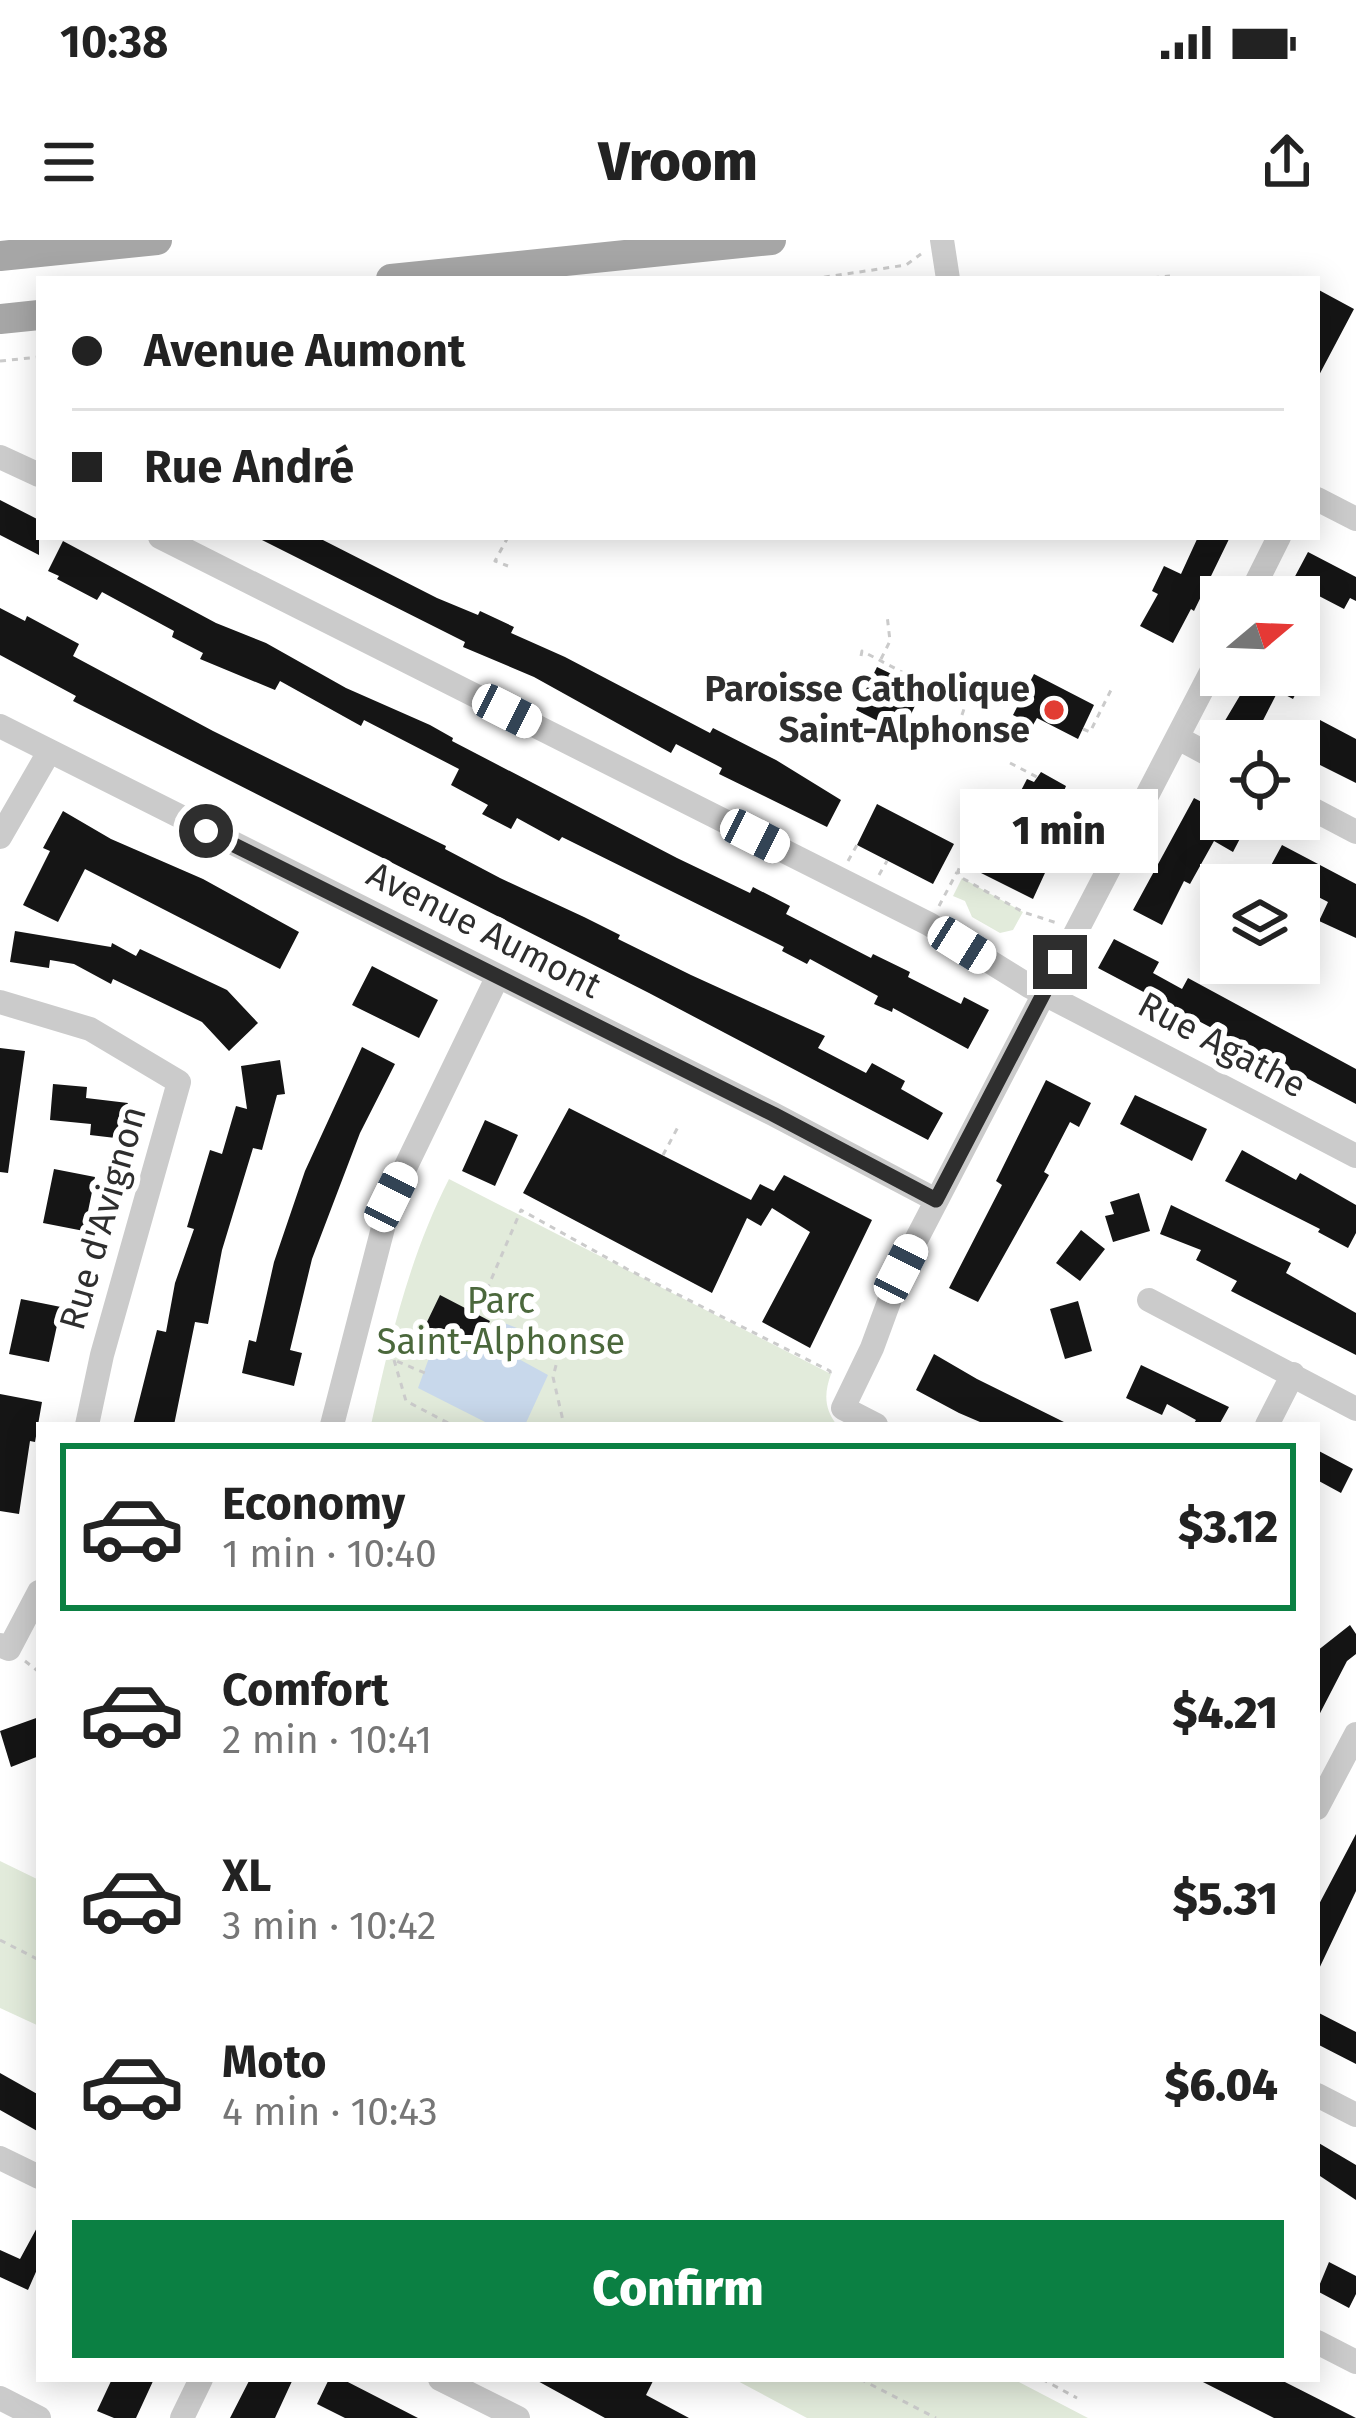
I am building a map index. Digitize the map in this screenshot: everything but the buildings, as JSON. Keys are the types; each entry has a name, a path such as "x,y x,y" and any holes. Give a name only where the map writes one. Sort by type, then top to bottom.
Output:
{"main road":[{"path":"0,256 157,240"},
{"path":"420,276 771,240"},
{"path":"0,319 36,315"}],"street":[{"path":"942,240 948,276"},
{"path":"0,457 36,474"},
{"path":"1320,501 1356,519"},
{"name":"Rue Agathe","path":"166,540 929,924 1044,992 1356,1156"},
{"path":"1260,576 1278,540"},
{"path":"870,1422 843,1408 872,1348 901,1269 1200,695"},
{"name":"Avenue Aumont","path":"0,726 936,1200"},
{"path":"1178,738 1200,750"},
{"path":"0,837 49,752"},
{"path":"1320,813 1356,832"},
{"path":"333,1422 391,1197 497,978"},
{"name":"Rue d'Avignon","path":"0,1002 90,1029 178,1082 88,1422"},
{"path":"1149,1300 1356,1409"},
{"path":"1268,1422 1293,1373"},
{"path":"4,1647 36,1597"},
{"path":"1320,1802 1356,1734"},
{"path":"1320,2097 1356,2116"},
{"path":"0,2158 36,2176"},
{"path":"1320,2344 1356,2362"},
{"path":"182,2418 199,2382"},
{"path":"446,2382 518,2418"},
{"path":"0,2398 39,2418"}],"path":[{"path":"834,276 906,266 918,260"},
{"path":"0,361 36,357"},
{"path":"506,540 495,560 508,566"},
{"path":"880,660 890,641 887,615"},
{"path":"861,656 862,651 921,686 965,703 959,724"},
{"path":"1083,729 1090,732 1113,686"},
{"path":"907,721 948,745"},
{"path":"1010,763 1037,777"},
{"path":"1078,803 1127,830"},
{"path":"929,924 968,846"},
{"path":"958,871 962,878 1023,912 1075,931"},
{"path":"663,1155 678,1127"},
{"path":"482,1301 521,1210 830,1371"},
{"path":"351,1342 425,1373"},
{"path":"562,1342 554,1377 563,1422"},
{"path":"394,1360 406,1401 446,1422"},
{"path":"0,1940 36,1958"},
{"path":"866,2382 936,2418"},
{"path":"1048,2382 1077,2398"}],"green space":[{"path":"962,878 1023,912 1013,930 1000,933 972,917 965,901 953,896"},
{"name":"Parc Saint-Alphonse","path":"449,1179 831,1374 826,1401 835,1422 372,1422 393,1330"},
{"path":"0,1861 36,1879 36,2025 0,2008"},
{"path":"740,2382 1019,2382 1088,2418 807,2418"}],"water":[{"path":"496,1320 530,1333 517,1358 548,1375 526,1422 485,1422 418,1388 437,1336 475,1356"}],"place":[{"name":"Paroisse Catholique Saint-Alphonse","path":"1054,710"}],"route":[{"path":"206,831 936,1200 1060,962"}]}
